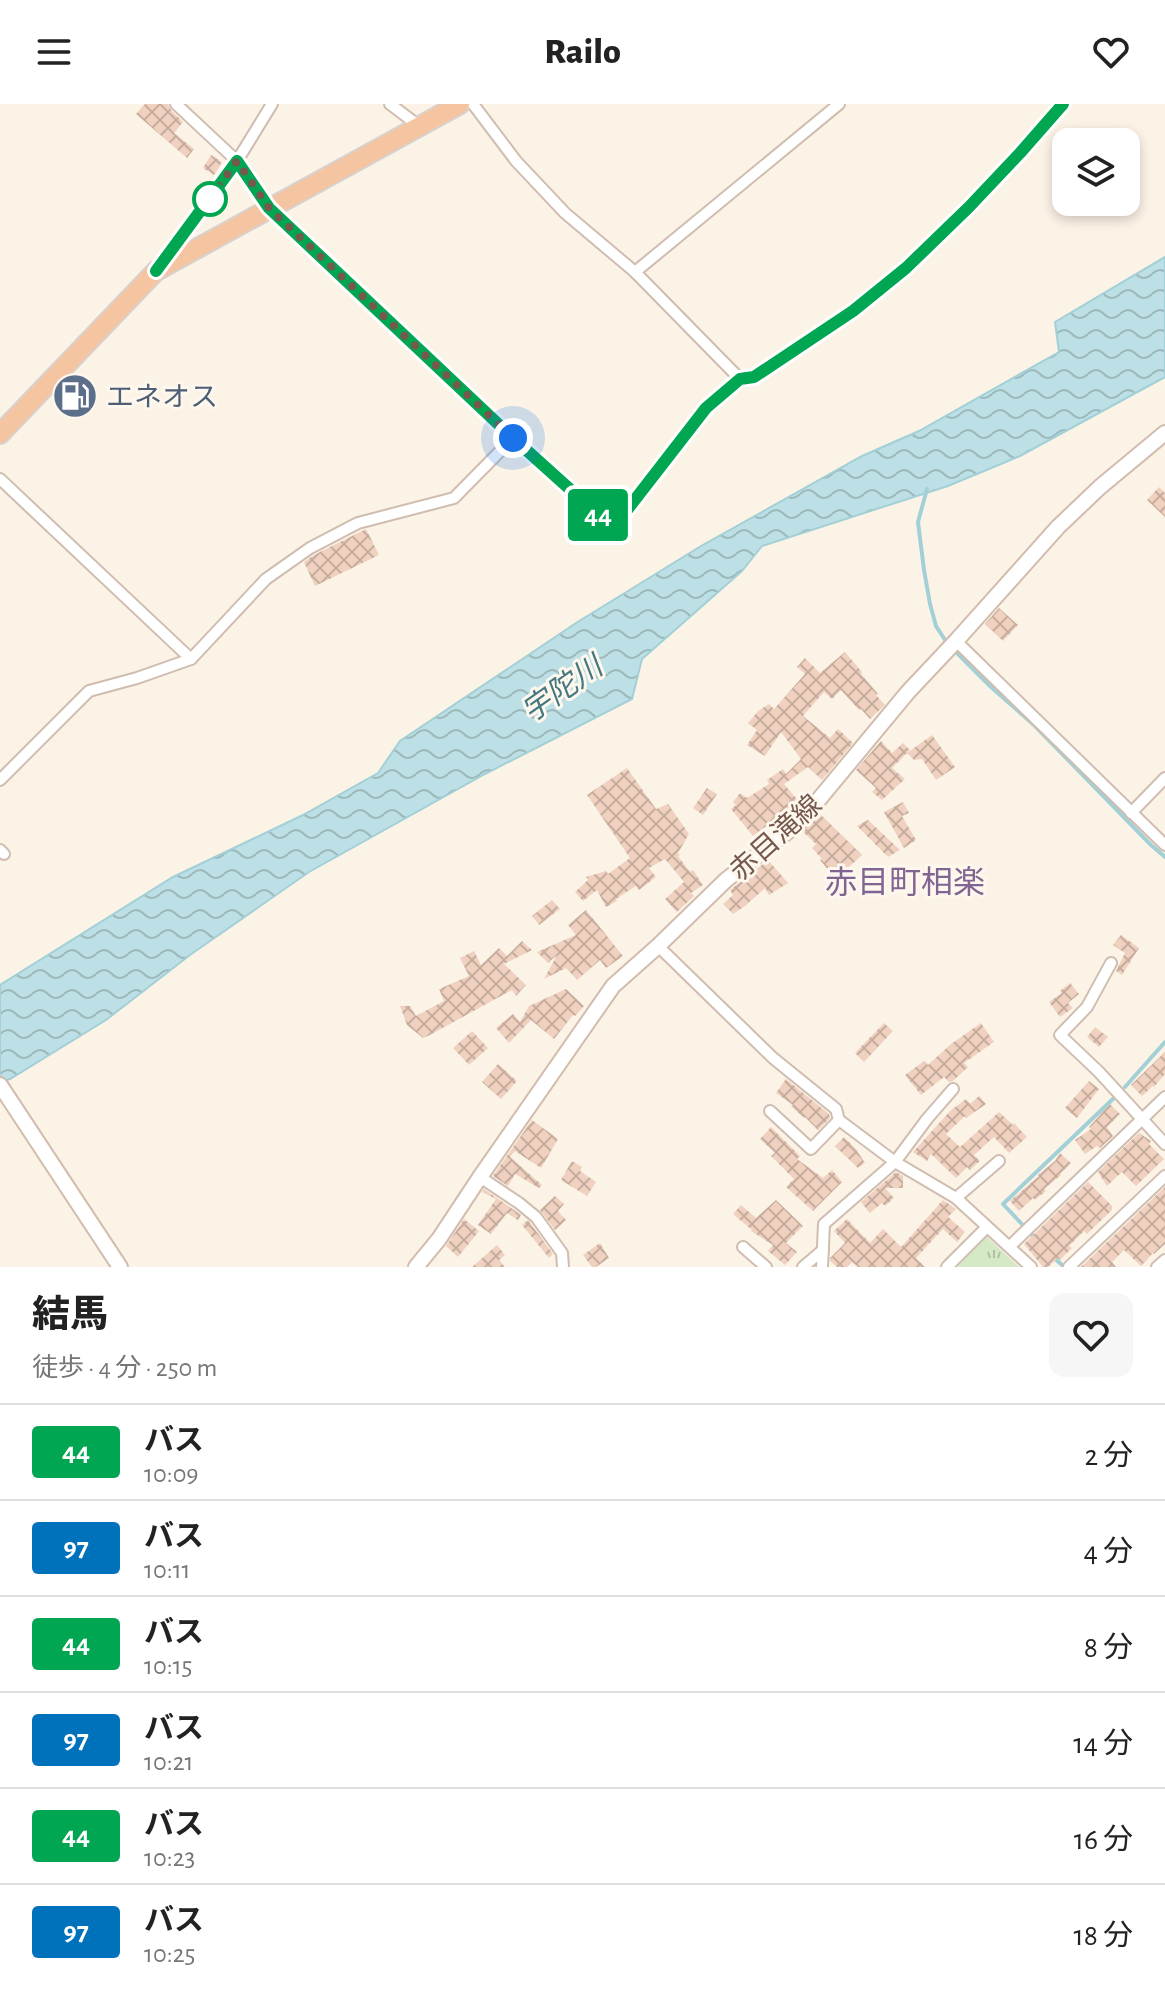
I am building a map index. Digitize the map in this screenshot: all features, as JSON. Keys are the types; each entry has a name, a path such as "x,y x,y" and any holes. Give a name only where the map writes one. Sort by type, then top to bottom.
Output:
{"highway":[{"path":"0,434 156,271 460,104"}],"main road":[{"name":"赤目滝線","path":"416,1267 439,1239 613,986 726,880 801,821 908,692 1058,527 1165,433"},
{"path":"0,1085 120,1267"}],"street":[{"path":"176,104 237,161 269,208 613,528 706,408 740,379 754,377 853,311 906,268 979,197 1063,104"},
{"path":"156,271 237,161 272,104"},
{"path":"390,104 419,126"},
{"path":"473,104 516,161 565,213 635,272 740,379"},
{"path":"635,272 839,104"},
{"path":"0,780 89,691 191,659 266,579 310,548 358,523 454,498 513,438"},
{"path":"0,479 191,659"},
{"path":"952,646 1165,845"},
{"path":"1131,813 1165,778"},
{"path":"658,946 773,1058 836,1109 839,1120 895,1162 956,1198 1031,1267"},
{"path":"1111,963 1087,1007 1060,1035 1099,1072 1165,1144"},
{"path":"822,1267 824,1224 895,1162 953,1089"},
{"path":"1010,1246 1165,1097"},
{"path":"770,1111 811,1149 839,1120"},
{"path":"956,1198 999,1161"},
{"path":"1069,1267 1165,1176"},
{"path":"480,1177 536,1217 562,1253 563,1267"},
{"path":"947,1267 987,1227"},
{"path":"743,1247 766,1267"},
{"path":"803,1267 823,1250"},
{"path":"1157,1267 1165,1260"}],"green space":[{"path":"986,1236 1019,1267 959,1267"}],"water":[{"name":"宇陀川","path":"1165,257 1165,377 1020,456 948,486 762,546 742,571 642,659 632,699 485,774 309,872 190,955 106,1020 10,1079 0,1082 0,985 173,877 303,815 378,773 400,741 576,623 701,546 862,456 919,431 1059,352 1055,322"}],"building":[{"path":"145,104 168,104 183,122 174,133 194,149 187,158 136,114"},
{"path":"211,155 222,162 214,175 203,168"},
{"path":"1159,487 1165,493 1165,517 1147,500"},
{"path":"366,529 379,555 315,586 304,562"},
{"path":"999,608 1018,625 1003,641 985,624"},
{"path":"845,652 885,705 870,719 841,690 832,699 824,692 803,716 830,738 838,729 853,743 822,780 808,767 784,784 802,805 790,817 787,813 753,836 731,809 736,805 733,802 740,793 747,798 769,784 767,780 783,769 786,774 801,759 781,732 765,756 747,745 757,730 748,723 769,704 774,709 805,674 797,667 805,658 820,673"},
{"path":"932,735 955,767 936,780 922,759 914,760 907,753"},
{"path":"881,741 892,753 903,743 910,750 892,768 905,779 882,800 872,792 876,788 856,770"},
{"path":"627,768 656,809 668,804 689,834 678,856 703,885 691,893 694,896 677,912 665,899 684,882 665,859 649,868 656,877 639,890 636,886 606,907 597,890 583,901 575,892 588,880 586,877 606,871 608,874 630,858 587,795"},
{"path":"707,788 717,794 703,815 693,808"},
{"path":"903,802 909,813 902,816 916,840 904,848 884,812"},
{"path":"820,814 862,855 836,879 812,848 816,844 803,832"},
{"path":"868,820 900,850 888,857 857,826"},
{"path":"768,860 788,883 769,895 765,888 733,914 723,904 733,895 730,890"},
{"path":"552,900 560,909 539,925 532,916"},
{"path":"586,910 623,956 606,968 600,960 577,980 566,968 544,979 557,955 548,963 537,952 576,935 568,925"},
{"path":"1121,935 1139,948 1122,975 1116,971 1125,953 1113,945"},
{"path":"522,941 532,950 504,964 526,985 516,996 512,990 423,1038 407,1025 400,1006 410,1006 416,1016 444,1001 439,989 469,976 460,958 474,951 481,965 499,948 507,956"},
{"path":"1070,983 1079,994 1068,1003 1073,1008 1060,1017 1049,1002"},
{"path":"566,989 584,1006 554,1039 531,1020 509,1043 496,1028 513,1014 520,1022 529,1006"},
{"path":"884,1023 893,1031 864,1062 855,1053"},
{"path":"981,1023 994,1042 964,1063 968,1067 953,1081 949,1082 944,1077 921,1095 905,1075 924,1061 928,1065"},
{"path":"1095,1027 1108,1037 1099,1047 1087,1037"},
{"path":"472,1031 488,1048 469,1065 453,1048"},
{"path":"1165,1052 1165,1074 1142,1096 1131,1085"},
{"path":"498,1064 517,1081 501,1099 482,1082"},
{"path":"786,1079 829,1114 830,1118 818,1130 776,1093"},
{"path":"1089,1081 1099,1089 1077,1118 1065,1108"},
{"path":"979,1096 986,1104 965,1116 946,1134 960,1147 999,1112 1027,1137 1009,1153 994,1137 974,1155 980,1161 970,1170 967,1167 956,1178 931,1154 927,1161 913,1152 950,1111 966,1099 970,1104"},
{"path":"1110,1104 1120,1114 1107,1127 1113,1136 1100,1148 1097,1146 1085,1154 1075,1140 1091,1129 1089,1127"},
{"path":"532,1120 558,1139 541,1168 515,1151 510,1157 542,1185 539,1188 515,1174 508,1186 493,1176"},
{"path":"771,1127 800,1156 797,1159 823,1178 832,1170 842,1182 813,1211 786,1187 794,1179 771,1156 775,1153 760,1139"},
{"path":"1139,1133 1151,1141 1149,1144 1164,1159 1136,1186 1122,1172 1107,1186 1098,1172"},
{"path":"844,1137 865,1163 858,1168 835,1146"},
{"path":"1060,1153 1071,1163 1044,1189 1046,1191 1019,1211 1010,1201"},
{"path":"572,1161 596,1182 587,1196 561,1180"},
{"path":"896,1172 903,1176 903,1188 885,1188 894,1198 870,1213 861,1202"},
{"path":"1088,1182 1112,1206 1112,1210 1087,1234 1084,1231 1060,1260 1058,1258 1048,1267 1043,1267 1024,1244"},
{"path":"1165,1187 1165,1244 1141,1266 1124,1250 1112,1262 1116,1267 1081,1267"},
{"path":"484,1189 521,1215 518,1220 507,1213 491,1234 478,1225 496,1199 482,1192"},
{"path":"555,1196 564,1204 558,1211 566,1220 555,1230 540,1210"},
{"path":"776,1200 803,1226 786,1243 797,1252 785,1265 768,1251 773,1245 751,1231 733,1214 741,1205 756,1218"},
{"path":"943,1200 956,1209 948,1217 965,1232 957,1242 943,1229 916,1258 925,1267 858,1267 852,1262 847,1267 837,1267 830,1261 845,1243 834,1231 847,1219 870,1243 883,1229 901,1247"},
{"path":"464,1219 479,1231 458,1257 446,1246"},
{"path":"528,1220 553,1254 549,1258 522,1225"},
{"path":"600,1243 609,1258 592,1267 583,1255"},
{"path":"497,1245 505,1255 499,1260 505,1267 472,1267"}],"waterway":[{"path":"927,489 918,522 936,626 947,643 1034,725 1165,857"},
{"path":"1125,1087 1165,1042"},
{"path":"1035,1238 1003,1204 1114,1098"},
{"path":"1052,1256 1062,1265"}],"bus line":[{"name":"44","path":"156,271 237,161 269,208 613,528 706,408 740,379 754,377 853,311 906,268 969,207 1063,104"}],"place":[{"name":"エネオス","path":"75,396"}],"district":[{"name":"赤目町相楽","path":"905,882"}],"route":[{"path":"210,199 206,204 237,161 269,208 513,438"}]}
